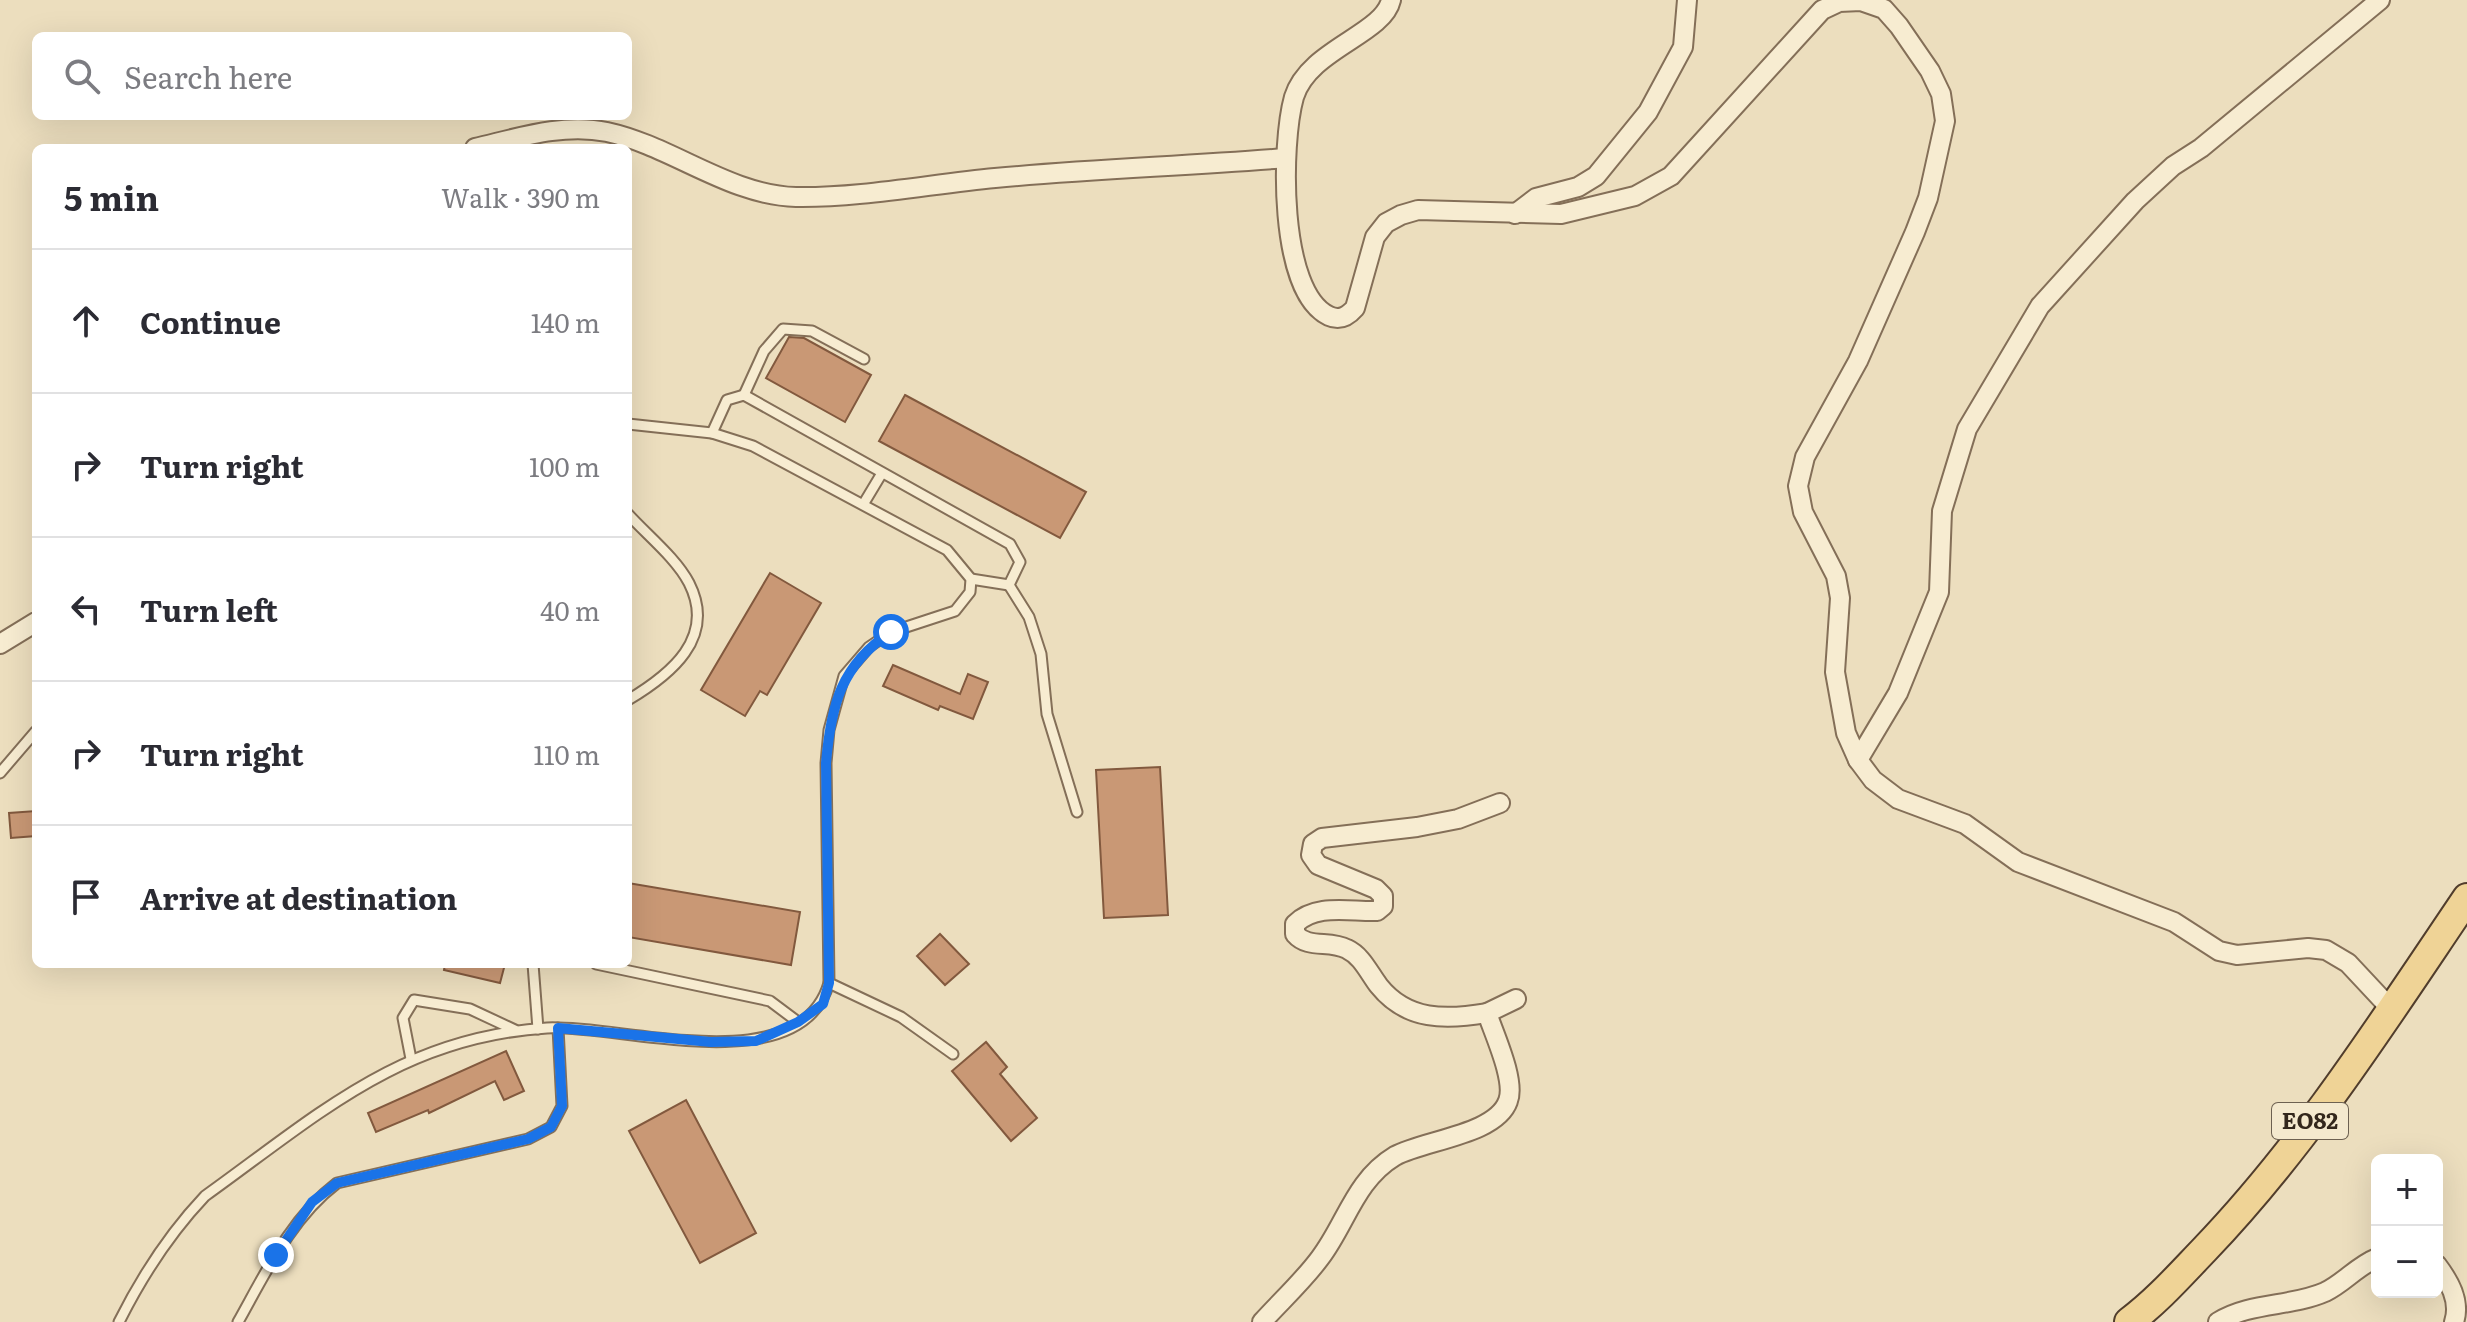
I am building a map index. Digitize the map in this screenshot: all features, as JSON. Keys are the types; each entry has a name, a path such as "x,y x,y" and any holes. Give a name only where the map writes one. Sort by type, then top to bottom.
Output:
{"main road":[{"name":"ΕΟ82","path":"2129,1322 2148,1308 2243,1208 2277,1167 2467,898"}],"street":[{"path":"1391,0 1383,17 1330,51 1312,68 1295,93 1286,158 1286,213 1307,293 1319,311 1334,318 1347,317 1355,308 1375,237 1386,223 1418,210 1561,214 1635,196 1671,176 1822,10 1839,2 1861,1 1885,5 1930,71 1941,94 1945,121 1928,198 1893,287 1858,361 1805,457 1798,486 1803,512 1836,576 1840,598 1835,672 1846,733 1858,760 1873,780 1898,799 1965,824 2018,862 2174,922 2219,951 2237,955 2308,948 2326,950 2348,963 2391,1009"},
{"path":"1515,214 1536,198 1578,187 1596,176 1648,112 1683,47 1687,0"},
{"path":"1858,760 1898,693 1939,592 1942,511 1967,429 2040,306 2135,201 2173,166 2201,148 2380,0"},
{"path":"495,144 560,131 605,132 649,146 741,185 797,197 1106,168 1177,167 1286,158"},
{"path":"0,644 32,624"},
{"path":"1500,803 1445,822 1322,838 1313,844 1311,855 1318,865 1376,889 1383,896 1383,906 1377,911 1331,911 1304,916 1295,924 1295,934 1301,942 1348,949 1393,1002 1410,1011 1433,1017 1487,1013 1516,999"},
{"path":"1262,1322 1317,1262 1335,1236 1364,1181 1394,1157 1429,1141 1478,1127 1508,1103 1510,1086 1487,1013"},
{"path":"2218,1322 2256,1308 2305,1300 2329,1291 2371,1260"},
{"path":"2443,1273 2452,1286 2454,1322"}],"lane":[{"path":"744,395 764,351 783,329 812,331 864,359"},
{"path":"712,433 727,400 744,395 1010,544 1020,562 1009,585"},
{"path":"632,424 712,433 753,446 947,550 971,579 1009,585 1029,617 1041,654 1047,714 1077,812"},
{"path":"864,503 882,473"},
{"path":"632,518 688,581 699,607 696,630 681,661 657,683 632,698"},
{"path":"119,1322 165,1245 205,1196 370,1078 411,1059 468,1039 515,1030 558,1028 711,1042 756,1041 798,1022 823,1004 829,983 826,763 829,730 844,676 869,647 891,632 955,611 970,592 971,579"},
{"path":"0,773 32,736"},
{"path":"533,968 538,1029"},
{"path":"615,968 770,1001 798,1022"},
{"path":"829,983 901,1017 953,1054"},
{"path":"411,1059 403,1018 414,1000 470,1009 515,1030"},
{"path":"238,1322 312,1202 337,1183 528,1139 551,1127 562,1106 558,1028"}],"building":[{"path":"789,337 804,338 871,375 845,422 766,378"},
{"path":"905,395 1086,492 1060,538 879,441"},
{"path":"770,573 821,603 767,695 760,691 745,716 701,690"},
{"path":"893,665 960,694 968,674 988,682 973,719 940,706 938,710 883,686"},
{"path":"1160,767 1168,915 1104,918 1096,770"},
{"path":"32,811 32,836 11,838 9,813"},
{"path":"632,884 800,912 791,965 632,938"},
{"path":"940,934 969,964 945,985 917,956"},
{"path":"444,968 504,968 500,983"},
{"path":"986,1042 1007,1067 1000,1074 1037,1118 1011,1141 952,1071"},
{"path":"506,1051 524,1091 504,1100 495,1081 429,1113 428,1110 376,1132 368,1113"},
{"path":"686,1100 756,1233 700,1263 629,1131"}],"route":[{"path":"276,1255 312,1202 337,1183 528,1139 551,1127 562,1106 558,1028 711,1042 756,1041 798,1022 823,1004 829,983 830,880 826,763 829,730 844,676 869,647 891,632"}]}
